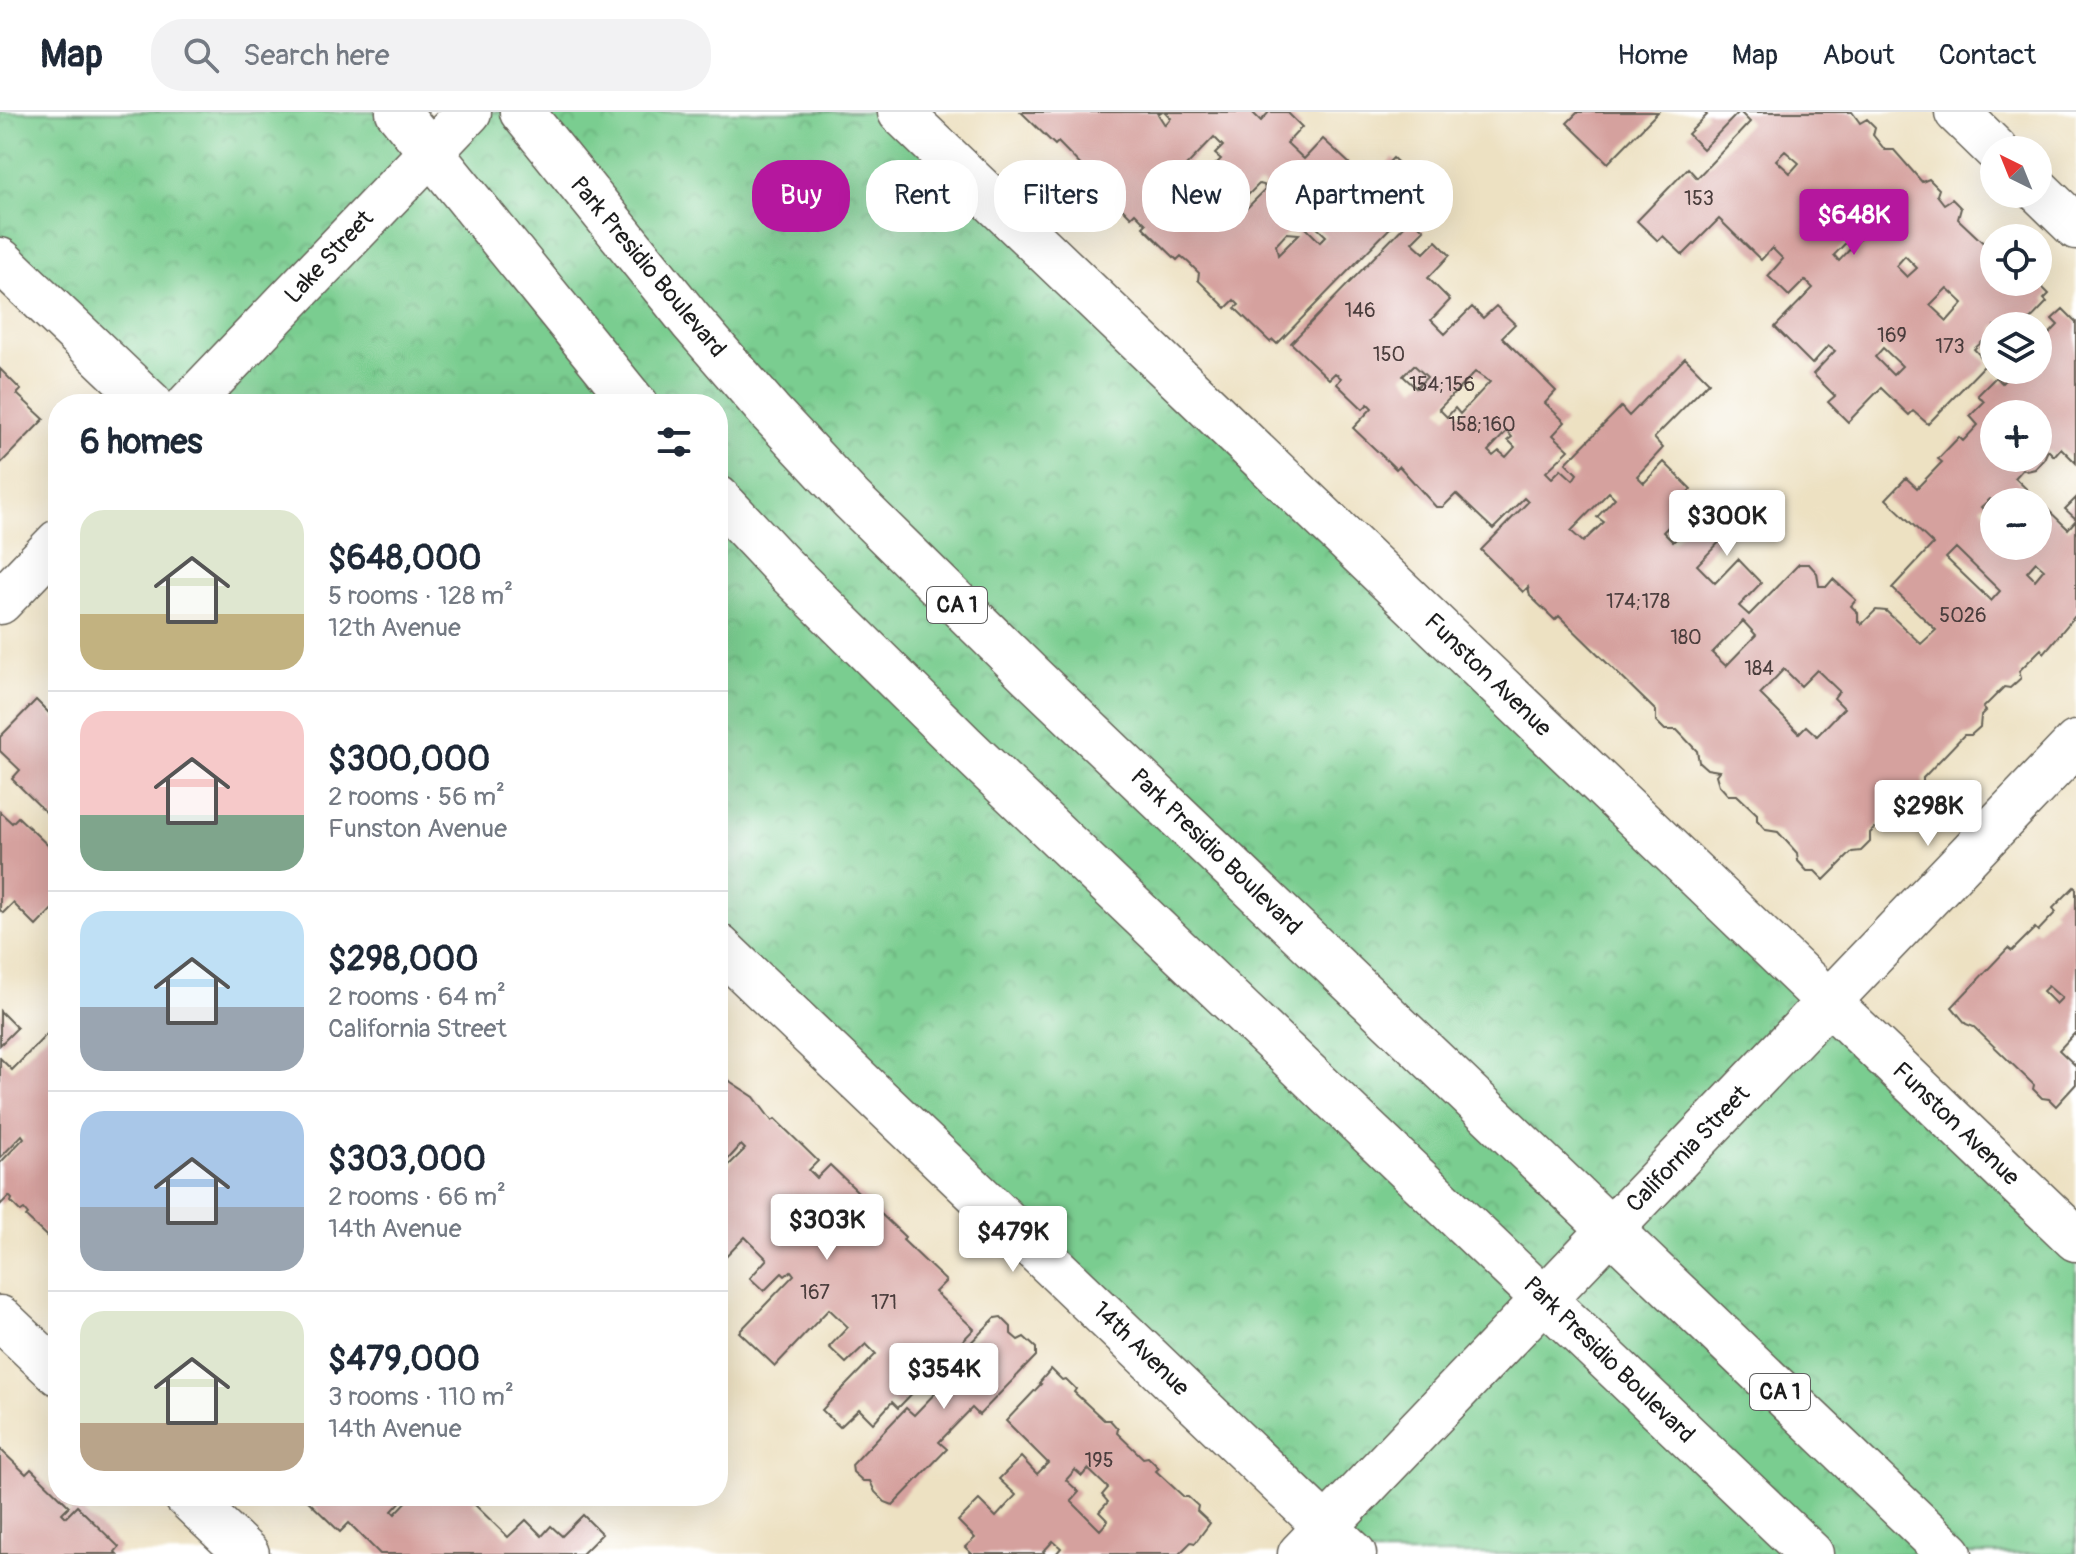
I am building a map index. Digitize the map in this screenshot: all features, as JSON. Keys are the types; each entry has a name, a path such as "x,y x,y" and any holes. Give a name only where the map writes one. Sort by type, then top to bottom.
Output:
{"main road":[{"path":"398,112 627,394"},
{"name":"Lake Street","path":"199,394 469,112"},
{"name":"Park Presidio Boulevard","path":"522,112 691,321 851,499 985,632 1950,1554"},
{"name":"Funston Avenue","path":"900,112 2076,1239"},
{"path":"1957,112 1982,136"},
{"path":"2052,204 2076,227"},
{"path":"0,260 141,394"},
{"name":"Park Presidio Boulevard","path":"728,509 963,745 1811,1554"},
{"path":"0,602 48,552"},
{"name":"California Street","path":"1327,1545 1544,1299 2076,743"},
{"name":"14th Avenue","path":"728,956 1327,1545"},
{"path":"0,1318 48,1364"},
{"path":"197,1506 247,1554"}],"green space":[{"path":"0,112 398,112 431,152 469,112 900,112 950,160 866,160 866,232 978,232 978,187 994,202 994,232 1025,232 2076,1239 2076,1554 1353,1554 728,957 728,394 139,394 0,264"}],"building":[{"path":"1021,112 1161,112 1158,114 1165,125 1171,118 1165,112 1252,112 1261,121 1269,112 1287,112 1302,127 1287,143 1304,159 1323,139 1346,160 1266,160 1266,232 1310,232 1320,242 1326,236 1322,232 1386,232 1277,344 1273,340 1270,342 1235,308 1239,305 1234,300 1226,308 1198,280 1199,273 1189,263 1181,256 1177,260 1148,232 1250,232 1250,205 1265,190 1264,185 1259,184 1250,193 1250,160 1220,160 1215,154 1223,146 1214,137 1192,160 1142,160 1142,220 1135,213 1131,217 1126,212 1126,160 1076,160 1058,142 1055,145","holes":["1287,233 1299,234 1278,255 1276,245"]},
{"path":"1578,112 1658,112 1608,163 1567,123"},
{"path":"1704,112 1739,112 1703,149 1688,134 1707,115"},
{"path":"1740,112 1852,112 1860,123 1867,119 1875,127 1873,135 1885,150 1894,150 1922,182 1929,179 1939,189 1937,195 1944,204 1952,199 1961,208 1958,219 1980,240 1980,296 2047,296 2044,299 2047,302 2037,312 1980,312 1980,344 1974,349 1980,355 1980,370 1928,424 1913,411 1909,415 1881,388 1848,422 1828,402 1835,396 1813,374 1835,351 1828,346 1812,364 1775,327 1813,288 1805,280 1789,296 1768,276 1783,259 1772,248 1761,260 1719,219 1683,255 1663,236 1658,241 1637,221 1688,168 1697,178 1750,122","holes":["1785,151 1799,163 1790,173 1776,160","1868,220 1873,225 1839,261 1834,255","1905,256 1917,268 1907,277 1896,266","1947,288 1963,303 1947,321 1930,305","1883,348 1902,366 1893,375 1875,357"]},
{"path":"1398,232 1422,232 1412,242 1424,253 1436,241 1450,255 1428,278 1450,300 1431,320 1445,334 1472,307 1483,318 1496,306 1515,324 1502,337 1556,391 1545,403 1565,422 1553,435 1569,450 1546,472 1552,478 1561,469 1573,480 1577,474 1566,463 1621,407 1629,416 1685,358 1709,382 1654,438 1663,448 1637,476 1644,483 1664,462 1691,489 1671,509 1679,516 1663,532 1673,542 1710,504 1733,528 1697,565 1715,583 1738,559 1761,583 1739,606 1749,615 1799,564 1809,564 1817,573 1819,586 1827,586 1833,579 1856,600 1851,606 1862,624 1876,610 1886,611 1921,644 1936,630 1892,588 1933,544 1886,499 1906,478 1917,488 1942,462 1938,459 1959,437 1963,441 1978,425 1970,416 1980,406 1980,472 2020,472 2015,478 2025,488 1980,488 1980,560 2052,560 2052,514 2068,529 2076,520 2076,615 2044,653 2041,649 2019,671 2021,678 2010,688 2004,687 1983,708 1986,711 1981,716 1980,727 1971,735 1964,735 1923,778 1923,788 1913,798 1905,798 1870,833 1870,842 1861,851 1852,852 1824,880 1815,871 1807,871 1798,861 1797,853 1778,832 1766,830 1757,820 1757,814 1737,795 1728,795 1719,785 1716,775 1719,771 1707,769 1699,762 1697,751 1677,730 1665,730 1656,721 1656,711 1559,616 1555,620 1530,596 1528,587 1523,592 1481,550 1528,502 1524,498 1493,529 1456,494 1443,507 1436,507 1399,466 1396,469 1353,428 1372,408 1368,404 1363,409 1337,384 1341,378 1335,373 1329,379 1291,343","holes":["1414,365 1427,377 1416,388 1403,376","1475,372 1490,382 1460,414 1455,408 1447,417 1439,409","1507,431 1512,437 1508,440 1515,447 1506,457 1499,451 1493,456 1488,451","1609,492 1615,498 1597,517 1604,522 1583,542 1571,531","1956,548 2000,591 1991,601 1946,558","2036,562 2044,569 2035,580 2027,572","1743,621 1756,635 1726,666 1712,653","1784,669 1801,686 1817,670 1839,691 1834,698 1844,708 1817,736 1806,726 1799,733 1760,694"]},
{"path":"2063,309 2076,322 2076,463 2061,448 2054,456 2052,400 1982,400 1978,395 1989,384 2052,384 2052,331 2058,325 2052,319"},
{"path":"0,369 21,390 17,394 44,419 0,464"},
{"path":"2076,498 2076,519 2065,509"},
{"path":"36,700 48,712 48,814 12,779 20,770 0,751 0,737"},
{"path":"0,812 12,823 18,817 48,846 48,913 36,926 13,903 3,913 0,910"},
{"path":"2074,887 2076,889 2076,1036 2074,1034 2059,1050 2076,1066 2076,1084 2056,1106 2049,1099 2042,1098 2033,1089 2034,1085 1974,1027 1966,1024 1952,1007 2008,948 2012,951 2035,928 2038,931 2056,912 2053,908","holes":["2048,986 2062,998 2056,1004 2043,991"]},
{"path":"0,1011 17,1028 0,1045"},
{"path":"48,1033 48,1238 26,1217 28,1215 24,1210 21,1212 11,1202 9,1196 0,1205 0,1163 24,1138 22,1135 0,1158 0,1058 12,1070"},
{"path":"728,1079 754,1097 772,1121 775,1119 818,1161 809,1170 817,1178 830,1165 905,1237 903,1240 946,1281 935,1292 974,1329 898,1408 892,1402 873,1423 859,1409 840,1427 822,1410 876,1354 866,1344 846,1363 829,1347 848,1327 829,1309 775,1366 739,1332 794,1275 791,1271 785,1276 782,1273 764,1291 750,1278 767,1259 745,1237 728,1255 728,1166 745,1149 741,1145 728,1159"},
{"path":"1001,1317 1011,1327 1011,1334 1018,1340 1024,1337 1036,1348 1036,1356 979,1415 972,1408 939,1442 947,1449 893,1505 885,1502 870,1481 863,1481 853,1472 852,1465 906,1408 914,1415 944,1384 937,1377 995,1318"},
{"path":"1051,1369 1062,1380 1066,1379 1076,1389 1074,1392 1104,1420 1110,1420 1118,1429 1117,1433 1143,1458 1148,1457 1159,1468 1156,1471 1198,1506 1197,1511 1210,1523 1195,1543 1191,1542 1179,1554 1056,1554 1061,1548 1053,1541 1043,1552 1045,1554 972,1554 965,1547 975,1538 958,1521 979,1500 996,1517 1016,1495 999,1479 1021,1457 1037,1474 1048,1463 1006,1421","holes":["1088,1469 1108,1488 1102,1495 1108,1502 1099,1512 1108,1521 1100,1530 1071,1501 1079,1492 1066,1480 1075,1470 1082,1476"]},
{"path":"0,1449 26,1474 31,1469 48,1486 48,1506 69,1506 62,1513 66,1517 77,1506 119,1547 115,1552 117,1554 0,1554"},
{"path":"313,1506 397,1506 392,1511 395,1514 403,1506 476,1506 508,1537 526,1520 542,1536 551,1526 562,1536 583,1515 602,1534 582,1554 380,1554 349,1523 340,1532"}]}
